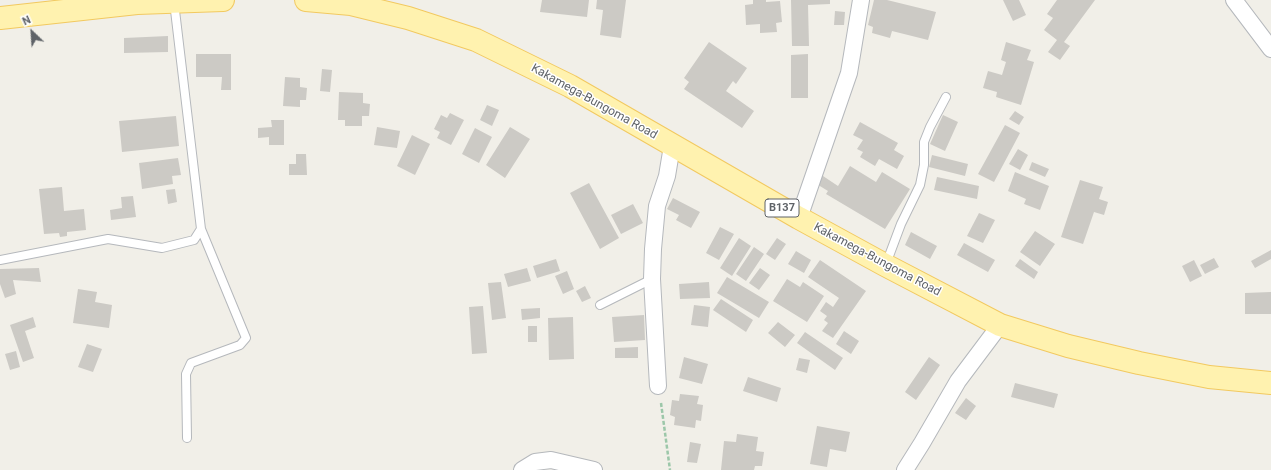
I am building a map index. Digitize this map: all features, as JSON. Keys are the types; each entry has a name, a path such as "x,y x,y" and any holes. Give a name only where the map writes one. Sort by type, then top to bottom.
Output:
{"main road":[{"path":"0,18 138,2 223,0"},
{"name":"Kakamega-Bungoma Road","path":"306,0 351,4 408,18 476,40 570,86 798,218 1000,325 1068,346 1139,363 1209,377 1271,383"}],"street":[{"path":"798,218 849,73 861,0"},
{"path":"1234,0 1271,49"},
{"path":"658,386 652,279 657,206 667,176 672,146"},
{"path":"905,470 958,381 1000,325"},
{"path":"522,470 535,462 551,460 594,470"}],"lane":[{"path":"174,2 201,229 246,338 240,345 191,364 186,374 187,438"},
{"path":"885,265 901,224 920,185 924,165 924,142 946,97"},
{"path":"0,260 108,239 162,248 194,240 201,229"},
{"path":"600,305 652,279"}],"path":[{"path":"658,386 670,470"}],"building":[{"path":"542,0 589,0 587,17 540,12"},
{"path":"597,0 626,0 621,38 600,35 603,10 596,9"},
{"path":"753,0 766,0 766,2 780,1 782,22 776,23 777,32 760,33 760,24 746,25 745,5 753,4"},
{"path":"791,0 830,0 830,4 808,5 809,46 792,46"},
{"path":"874,0 887,0 936,12 928,40 892,31 890,38 872,33 873,27 868,25"},
{"path":"1003,0 1019,0 1026,15 1013,21"},
{"path":"1057,0 1095,0 1064,42 1070,46 1060,60 1048,52 1057,40 1044,30 1053,18 1047,14"},
{"path":"835,11 845,12 844,25 834,25"},
{"path":"168,36 168,52 124,53 124,38"},
{"path":"709,42 747,68 736,84 733,81 726,91 754,111 742,128 684,89 689,82 684,78"},
{"path":"1006,42 1031,50 1027,60 1034,62 1021,105 996,97 997,92 983,88 988,71 1002,75 1006,62 1001,60"},
{"path":"196,54 231,54 231,90 221,90 222,77 196,77"},
{"path":"808,54 808,98 791,98 791,55"},
{"path":"322,69 332,70 330,92 320,91"},
{"path":"285,77 300,78 300,87 307,88 306,100 300,100 300,107 283,106"},
{"path":"339,92 363,93 363,103 370,104 369,116 362,116 362,126 345,126 345,120 338,120"},
{"path":"487,105 499,110 492,126 480,120"},
{"path":"1015,111 1024,117 1019,125 1009,119"},
{"path":"450,113 464,120 451,145 437,138 440,132 434,129 441,115 447,118"},
{"path":"943,115 958,122 945,151 930,144"},
{"path":"176,116 179,146 122,152 119,121"},
{"path":"271,120 284,120 284,145 269,145 269,137 258,138 258,128 272,127"},
{"path":"860,122 898,143 894,150 904,156 897,169 879,159 875,166 860,157 863,152 857,149 863,140 853,135"},
{"path":"1005,125 1020,133 994,182 978,174"},
{"path":"377,127 400,131 397,148 374,145"},
{"path":"510,127 530,139 505,178 486,165"},
{"path":"475,128 492,137 479,163 462,154"},
{"path":"412,135 430,144 415,175 397,166"},
{"path":"1018,149 1028,155 1020,170 1009,164"},
{"path":"296,154 306,154 307,175 289,175 289,164 296,164"},
{"path":"932,155 968,164 965,176 929,167"},
{"path":"178,158 181,175 172,176 173,184 142,189 139,163"},
{"path":"1032,162 1049,169 1045,177 1029,170"},
{"path":"850,166 876,182 882,172 910,189 885,229 826,194 828,191 815,183 820,174 838,186"},
{"path":"1015,172 1049,186 1040,210 1024,204 1026,199 1008,191"},
{"path":"937,177 979,186 977,199 934,190"},
{"path":"1080,180 1103,187 1099,199 1108,202 1104,215 1094,212 1083,244 1061,237"},
{"path":"589,183 619,238 600,249 570,193"},
{"path":"62,187 64,211 84,209 86,230 67,232 67,236 60,237 59,233 44,234 39,189"},
{"path":"175,189 177,202 168,204 166,190"},
{"path":"133,196 136,217 111,220 110,210 122,208 121,197"},
{"path":"673,198 700,212 691,228 676,220 679,215 667,209"},
{"path":"633,204 643,223 621,234 611,215"},
{"path":"979,213 995,220 983,243 967,236"},
{"path":"720,227 734,234 719,260 706,253"},
{"path":"1035,231 1055,244 1040,266 1020,252"},
{"path":"911,232 937,246 930,259 905,245"},
{"path":"739,238 751,246 732,276 720,268"},
{"path":"777,238 786,244 775,260 766,254"},
{"path":"964,243 995,260 988,272 957,255"},
{"path":"754,247 764,254 746,281 736,274"},
{"path":"1271,250 1271,259 1255,268 1251,261"},
{"path":"796,251 811,260 804,273 788,264"},
{"path":"1214,258 1219,267 1205,274 1200,265"},
{"path":"556,259 560,271 537,278 533,266"},
{"path":"1020,259 1038,272 1034,279 1015,266"},
{"path":"820,260 866,291 833,338 822,331 828,323 824,320 827,316 820,311 826,302 833,307 839,298 808,277"},
{"path":"1194,260 1202,276 1190,282 1182,266"},
{"path":"39,268 41,282 13,280 16,294 5,298 0,284 0,269"},
{"path":"527,268 531,281 508,287 504,274"},
{"path":"760,268 770,275 759,290 749,283"},
{"path":"567,271 574,289 563,294 555,276"},
{"path":"727,277 769,302 759,318 717,293"},
{"path":"787,279 800,287 803,282 824,296 807,322 773,301"},
{"path":"501,282 506,318 492,320 488,283"},
{"path":"709,282 710,298 680,299 679,284"},
{"path":"585,286 591,298 582,302 576,291"},
{"path":"78,289 97,292 95,302 112,305 109,328 73,323"},
{"path":"1271,292 1271,314 1245,314 1245,293"},
{"path":"721,299 753,320 746,332 713,310"},
{"path":"694,305 710,307 708,327 691,325"},
{"path":"483,306 487,353 472,354 469,307"},
{"path":"540,308 540,318 522,320 521,309"},
{"path":"644,315 645,340 614,342 612,317"},
{"path":"33,317 36,327 25,331 34,358 23,362 10,325"},
{"path":"573,317 574,359 549,360 548,318"},
{"path":"778,322 795,335 785,347 768,333"},
{"path":"528,326 537,326 537,342 528,342"},
{"path":"844,331 859,341 851,354 836,344"},
{"path":"805,332 843,358 835,370 797,343"},
{"path":"87,344 102,349 93,372 78,367"},
{"path":"638,347 638,358 615,358 615,348"},
{"path":"16,351 20,367 10,370 5,354"},
{"path":"684,357 708,364 702,384 679,378"},
{"path":"929,357 940,365 916,400 905,392"},
{"path":"799,358 810,360 807,373 796,370"},
{"path":"748,377 781,388 777,402 743,391"},
{"path":"1015,383 1058,394 1054,408 1011,397"},
{"path":"680,394 699,396 697,404 703,405 701,421 696,420 695,428 674,425 675,417 670,415 672,400 679,401"},
{"path":"966,398 976,406 966,420 955,413"},
{"path":"817,426 850,432 846,452 830,449 827,467 810,464"},
{"path":"737,434 758,437 756,451 764,452 762,466 755,466 754,470 721,470 724,441 736,442"},
{"path":"690,442 701,444 697,463 687,462"}]}
